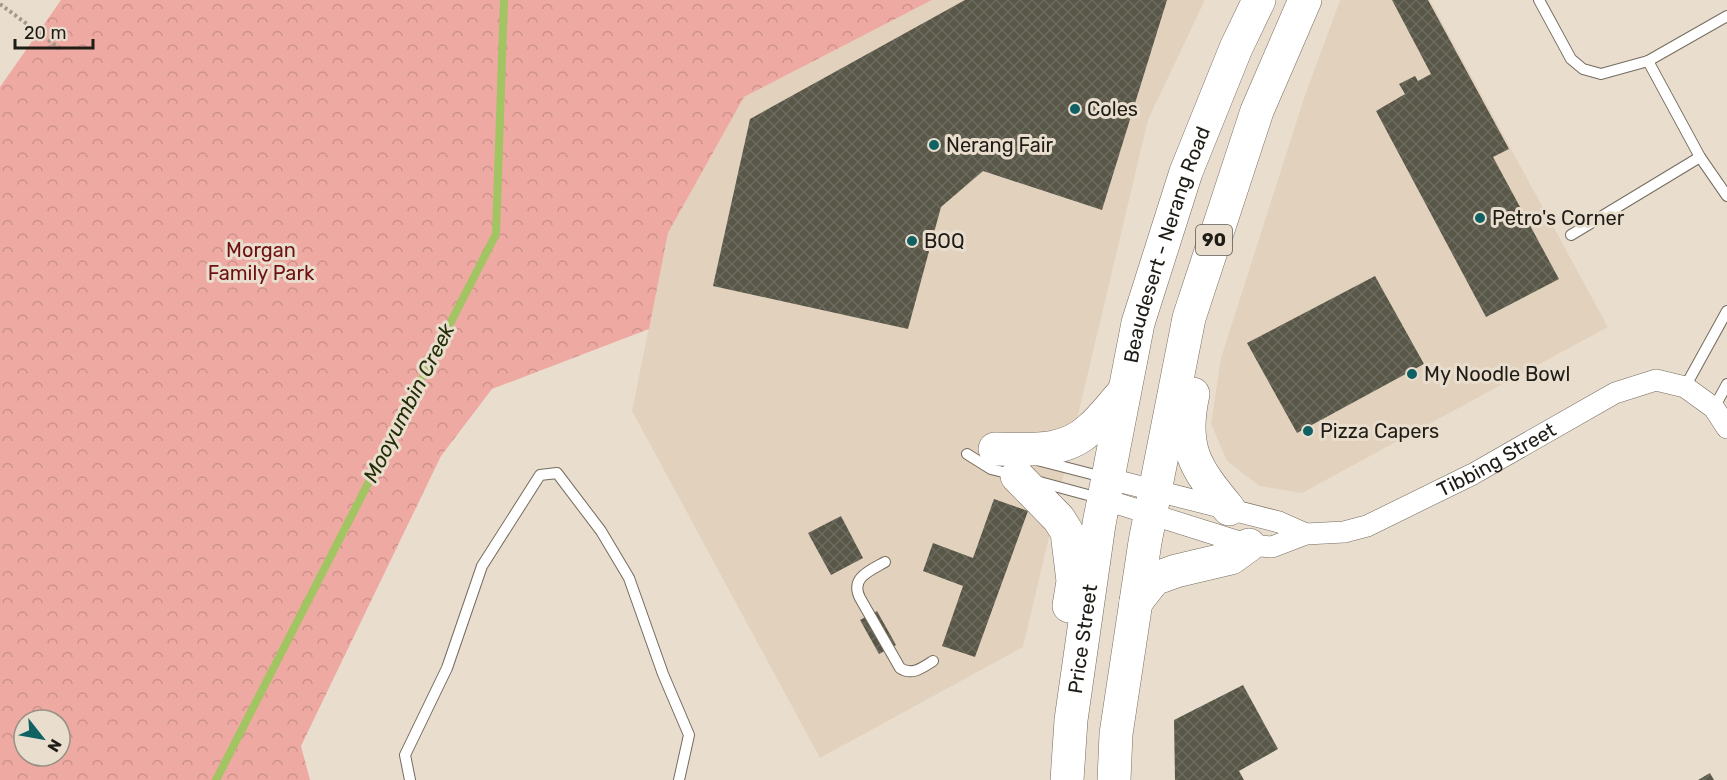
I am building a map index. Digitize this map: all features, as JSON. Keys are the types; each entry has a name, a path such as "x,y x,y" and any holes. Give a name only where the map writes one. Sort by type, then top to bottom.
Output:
{"main road":[{"name":"Beaudesert - Nerang Road","path":"1105,488 1138,323 1186,172 1236,48 1259,0"},
{"name":"90","path":"1114,780 1116,734 1136,602 1189,318 1257,111 1305,0"},
{"path":"1229,509 1198,468 1188,435 1188,416 1257,111"},
{"path":"995,449 1048,449 1066,445 1089,430 1123,392"},
{"path":"1017,476 1059,519 1067,532 1073,581 1062,657 1071,720"},
{"name":"Price Street","path":"1067,780 1071,720 1105,488"},
{"path":"1136,602 1154,579 1172,572 1231,558 1249,545"}],"street":[{"name":"Tibbing Street","path":"1105,488 1153,502 1249,545 1272,546 1306,534 1344,532 1367,526 1473,474 1615,393 1656,380 1684,387"},
{"path":"1684,387 1714,408 1727,428"},
{"name":"Tibbing Street","path":"1153,502 1229,509 1279,522 1306,534"}],"lane":[{"path":"1539,0 1571,59 1583,69 1601,74 1648,62 1727,16"},
{"path":"1648,62 1700,157 1727,196"},
{"path":"1572,235 1700,157"},
{"path":"1684,387 1727,311"},
{"path":"1714,408 1727,384"},
{"path":"995,449 1105,488 1017,476 991,469 967,454 995,449"},
{"path":"410,780 405,755 447,668 482,566 540,475 557,473 601,531 628,578 663,674 689,735 679,780"},
{"path":"885,562 861,576 857,592 895,663 900,668 906,672 913,672 933,661"}],"path":[{"path":"0,4 63,50"}],"shaded area":[{"path":"932,0 1205,0 1148,120 1023,647 820,758 632,411 668,233 744,97"},
{"path":"1340,0 1430,0 1608,327 1302,493 1259,486 1227,461 1211,424 1221,358 1304,98"}],"green space":[{"name":"Morgan Family Park","path":"61,0 932,0 744,97 668,233 649,329 492,389 441,456 301,746 310,780 0,780 0,87"}],"building":[{"name":"Nerang Fair","path":"965,0 1167,0 1102,210 983,171 941,207 908,329 713,286 750,119"},
{"name":"Petro's Corner","path":"1392,0 1428,0 1509,149 1493,157 1559,279 1486,317 1376,111 1405,94 1399,84 1415,76 1418,81 1431,74"},
{"path":"1375,276 1424,364 1297,433 1247,343"},
{"path":"994,499 1028,511 975,657 942,646 963,586 923,571 933,543 973,558"},
{"path":"841,516 863,558 831,575 808,533"},
{"path":"877,611 896,645 879,654 860,620"},
{"path":"1243,685 1278,749 1239,771 1244,780 1175,780 1174,720"},
{"path":"1710,773 1714,780 1698,780"}],"waterway":[{"name":"Mooyumbin Creek","path":"216,780 496,234 504,0"}],"place":[{"name":"Coles","path":"1075,109"},
{"name":"Nerang Fair","path":"934,145"},
{"name":"Petro's Corner","path":"1480,218"},
{"name":"BOQ","path":"912,241"},
{"name":"My Noodle Bowl","path":"1412,374"},
{"name":"Pizza Capers","path":"1308,431"}]}
